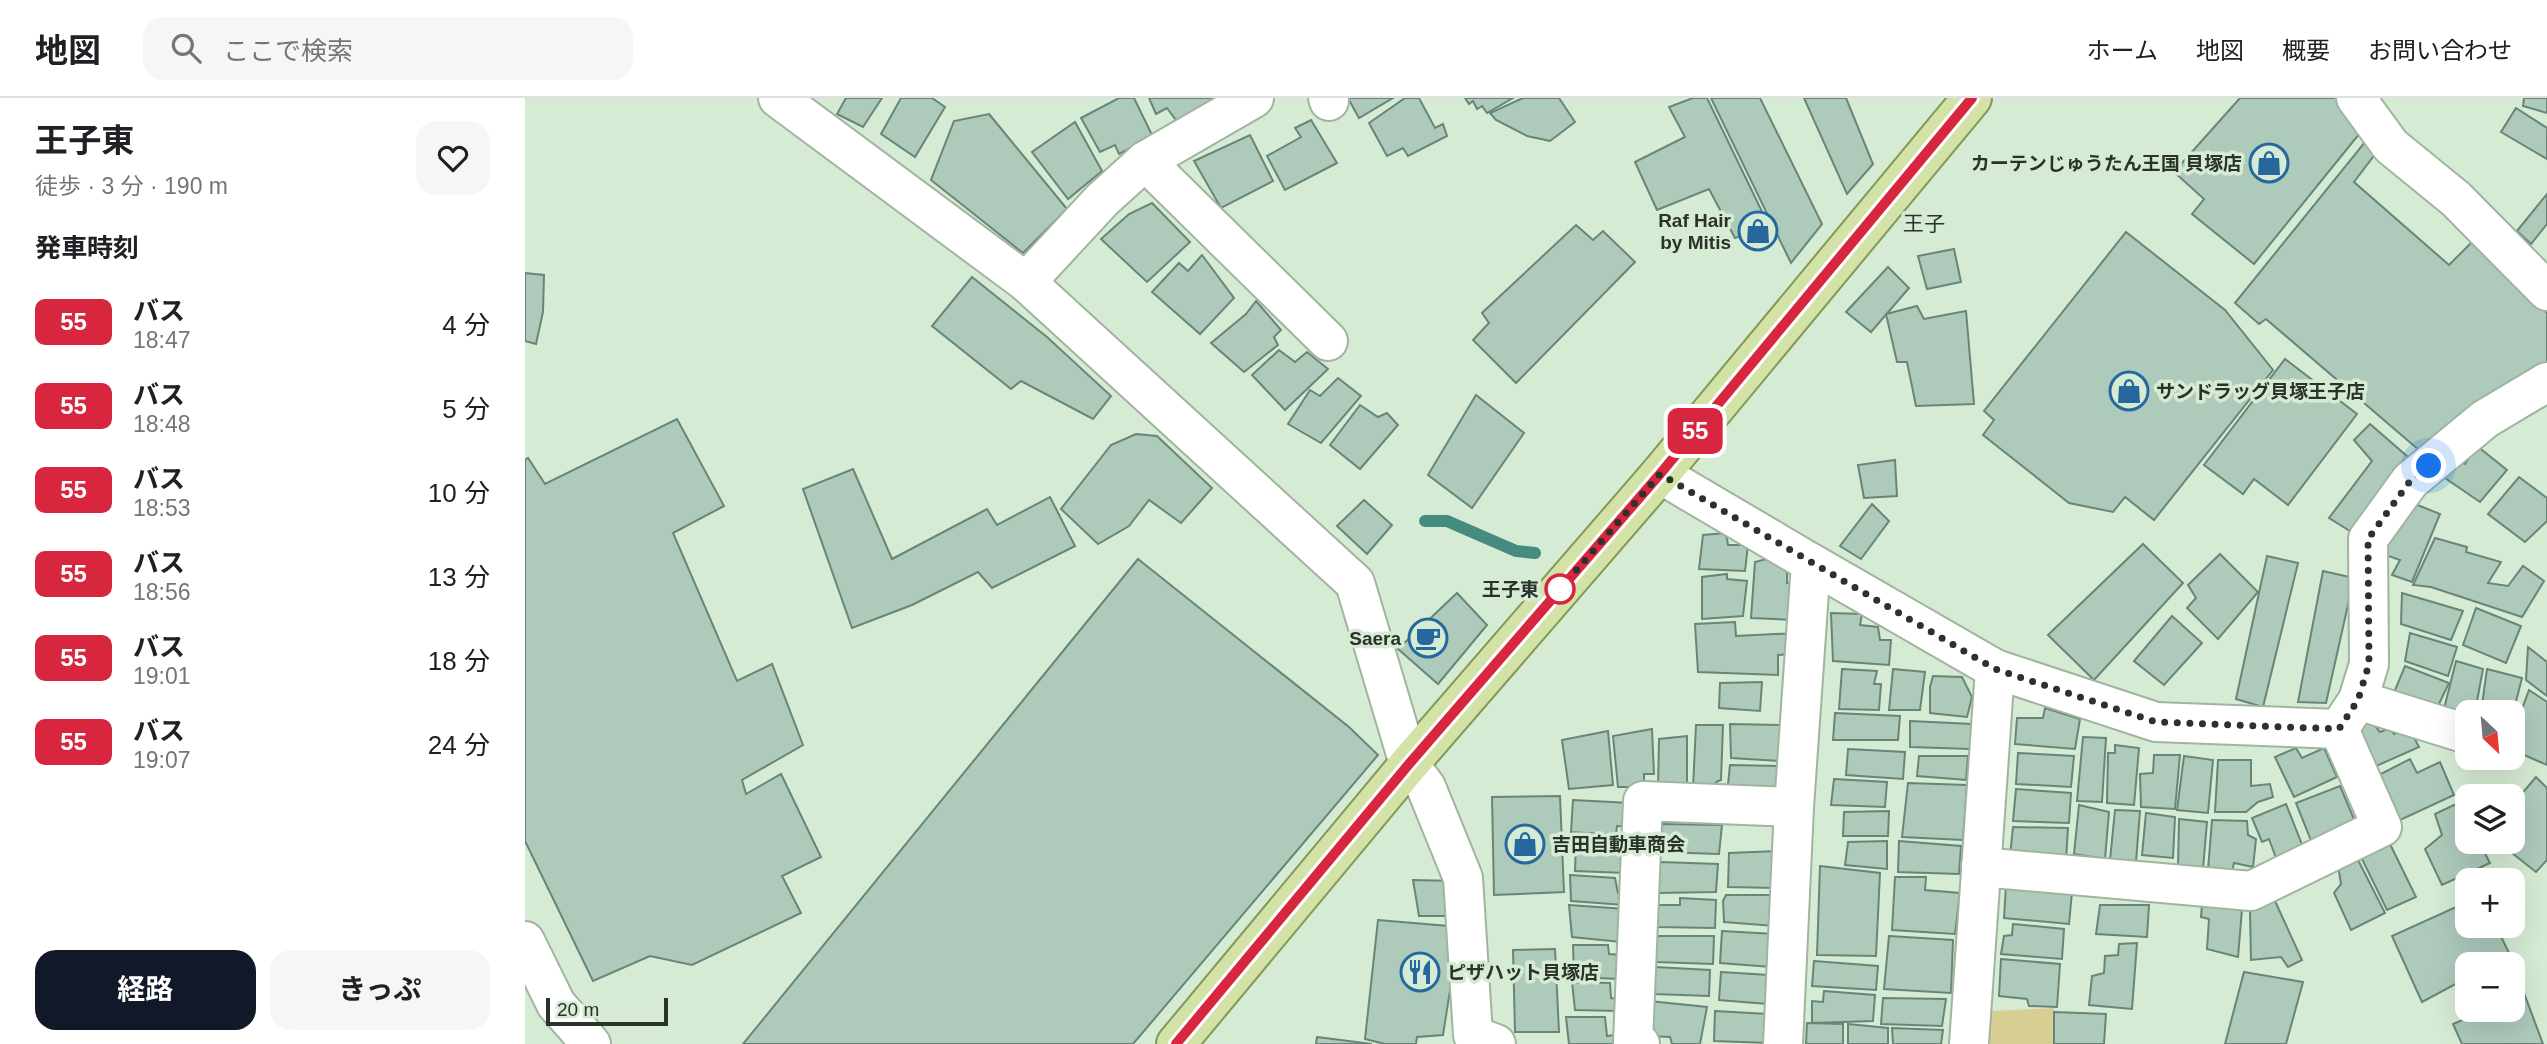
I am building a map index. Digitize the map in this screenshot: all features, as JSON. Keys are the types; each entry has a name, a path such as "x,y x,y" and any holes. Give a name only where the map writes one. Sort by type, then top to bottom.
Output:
{"main road":[{"path":"1176,1044 1409,764 1660,474 1972,98"}],"street":[{"path":"778,98 1026,282 1355,583 1409,764 1426,787 1463,878 1473,1035 1496,1044"},
{"path":"1026,282 1102,200 1145,161 1254,98"},
{"path":"2356,98 2391,146 2456,199 2547,291"},
{"path":"1145,161 1328,341"},
{"path":"1981,867 2251,891 2382,827 2348,714 2369,664 2368,539 2410,481 2484,419 2547,382"},
{"path":"1660,474 1995,669 2156,722 2348,714 2455,732"},
{"path":"1783,1044 1794,807 1811,564"},
{"path":"1969,1044 1995,669"},
{"path":"1640,1044 1633,1042 1643,801 1794,807"},
{"path":"525,941 556,1003 591,1044"}],"shaded area":[{"path":"2054,1008 2054,1044 1988,1044 1991,1011"}],"building":[{"path":"846,98 882,98 863,127 837,114"},
{"path":"901,98 932,98 945,107 915,157 881,134"},
{"path":"1119,98 1134,98 1153,137 1119,154 1115,145 1100,152 1081,118"},
{"path":"1149,98 1218,98 1178,123 1167,108 1156,114"},
{"path":"1348,98 1393,98 1359,118"},
{"path":"1405,98 1419,98 1435,128 1443,124 1447,136 1408,156 1403,148 1387,156 1369,123"},
{"path":"1465,98 1513,98 1487,113 1482,106 1477,109 1473,101 1469,104"},
{"path":"1523,98 1559,98 1575,122 1550,141 1527,136 1496,120 1490,113"},
{"path":"1693,98 1707,98 1769,226 1735,238 1709,189 1657,210 1635,162 1685,137 1669,107"},
{"path":"1711,98 1760,98 1822,224 1791,263"},
{"path":"1804,98 1846,98 1873,164 1847,194"},
{"path":"2240,98 2338,98 2364,128 2254,264 2192,214 2204,199 2174,172"},
{"path":"2524,98 2547,98 2547,113 2523,106"},
{"path":"2516,108 2547,128 2547,159 2501,132"},
{"path":"989,114 1067,209 1023,253 931,180 954,121"},
{"path":"1311,120 1337,163 1285,190 1267,156 1301,137 1295,128"},
{"path":"1075,122 1102,171 1068,199 1032,152"},
{"path":"1250,135 1273,181 1221,208 1194,161"},
{"path":"2369,137 2379,149 2354,182 2449,265 2475,239 2547,313 2547,369 2427,457 2266,319 2259,324 2235,303"},
{"path":"2547,194 2547,224 2531,244 2517,231"},
{"path":"1152,203 1190,242 1147,282 1101,239 1129,214"},
{"path":"1576,225 1593,240 1603,231 1635,262 1516,383 1473,340 1489,323 1482,313"},
{"name":"サンドラッグ貝塚王子店","path":"2126,232 2225,310 2273,370 2154,520 2125,497 2113,512 2069,503 1983,435 1994,420 1984,411"},
{"path":"1954,249 1961,282 1927,289 1918,256"},
{"path":"1202,255 1234,298 1200,334 1152,292 1179,263 1188,271"},
{"path":"1888,267 1909,288 1871,332 1846,312"},
{"path":"525,273 544,275 543,312 536,344 525,341"},
{"path":"972,277 1047,337 1111,396 1093,419 1021,381 1011,389 932,326"},
{"path":"1256,301 1281,330 1274,337 1278,345 1244,372 1211,343 1246,314"},
{"path":"1917,306 1924,319 1966,311 1974,404 1916,406 1907,362 1897,362 1886,314"},
{"path":"1279,350 1295,362 1307,352 1328,369 1285,410 1252,375"},
{"path":"2285,359 2357,414 2288,505 2254,479 2243,494 2204,465"},
{"path":"1338,378 1361,396 1321,443 1288,424 1310,390 1320,396"},
{"path":"1476,395 1524,433 1472,508 1428,475"},
{"path":"1360,405 1378,417 1387,413 1398,425 1360,469 1330,445"},
{"path":"677,419 724,506 673,533 737,681 772,664 803,745 742,780 746,794 781,774 821,857 782,876 801,913 692,965 650,956 593,981 525,841 525,460 528,458 545,484"},
{"path":"2370,424 2408,457 2353,533 2329,518 2372,461 2354,440"},
{"path":"1136,434 1157,436 1212,488 1181,523 1149,500 1129,526 1098,544 1061,509 1111,445"},
{"path":"2477,446 2507,470 2480,502 2445,478 2458,461 2465,464"},
{"path":"1895,460 1897,496 1864,498 1858,465"},
{"path":"853,469 892,559 987,509 997,525 1050,497 1075,546 992,588 978,572 912,605 852,628 803,489"},
{"path":"2519,477 2547,498 2547,521 2525,542 2488,514"},
{"path":"1364,500 1392,525 1367,554 1337,526"},
{"path":"2410,502 2440,514 2412,582 2392,575 2400,560 2383,554"},
{"path":"1872,504 1889,521 1861,559 1840,546"},
{"path":"1726,533 1728,545 1748,545 1745,571 1699,569 1703,535"},
{"path":"2435,538 2467,547 2466,552 2501,562 2488,583 2508,586 2523,566 2544,581 2522,617 2431,587 2413,585"},
{"path":"2143,544 2183,583 2094,680 2048,635"},
{"path":"2220,554 2258,592 2218,639 2187,608 2196,598 2188,585"},
{"path":"2267,556 2298,563 2263,707 2236,699"},
{"path":"1770,558 1787,569 1787,583 1793,584 1795,620 1751,618 1755,562"},
{"path":"1138,559 1349,727 1378,755 1133,1044 743,1044"},
{"path":"2323,571 2354,578 2326,703 2298,702"},
{"path":"1727,574 1727,579 1747,581 1743,616 1702,619 1702,577"},
{"path":"1457,593 1487,625 1438,684 1398,649"},
{"path":"2402,593 2463,611 2451,640 2401,624"},
{"path":"2476,608 2521,626 2506,663 2463,645"},
{"path":"1831,613 1862,614 1860,625 1878,627 1880,640 1891,640 1889,665 1833,661"},
{"path":"2172,616 2202,643 2164,685 2134,661"},
{"path":"1735,622 1736,636 1798,633 1794,654 1778,655 1778,675 1698,672 1695,624"},
{"path":"2410,633 2457,647 2448,676 2405,661"},
{"path":"2528,647 2547,662 2547,696 2526,680"},
{"path":"2456,661 2483,669 2477,700 2455,700 2455,712 2444,709"},
{"path":"2405,666 2449,683 2437,708 2393,695"},
{"path":"1842,669 1877,671 1874,684 1881,684 1879,710 1839,709"},
{"path":"1893,669 1925,672 1920,710 1889,710"},
{"path":"2487,669 2522,678 2516,700 2483,700"},
{"path":"1933,676 1962,677 1972,697 1967,717 1930,713 1930,687"},
{"path":"1762,682 1760,711 1719,708 1720,683"},
{"path":"2529,690 2547,702 2547,765 2525,755 2525,701"},
{"path":"2045,708 2080,719 2075,749 2015,744 2017,718 2043,718"},
{"path":"1835,713 1900,716 1898,740 1833,740"},
{"path":"1910,721 1972,724 1970,749 1910,747"},
{"path":"2371,721 2380,732 2390,728 2394,734 2409,728 2419,747 2374,767 2355,727"},
{"path":"1730,724 1782,725 1780,761 1731,758"},
{"path":"1696,725 1723,725 1721,780 1716,782 1714,789 1693,787"},
{"path":"1652,729 1654,774 1644,774 1644,787 1618,787 1613,736"},
{"path":"1608,731 1613,785 1569,789 1562,740"},
{"path":"1687,736 1687,788 1658,788 1659,739"},
{"path":"2083,737 2106,738 2102,802 2077,801"},
{"path":"2115,745 2139,748 2134,805 2107,803 2108,753 2115,753"},
{"path":"2296,748 2302,758 2324,748 2337,777 2294,797 2275,757"},
{"path":"1848,749 1905,752 1903,779 1846,775"},
{"path":"2018,753 2074,756 2071,787 2016,784"},
{"path":"2154,755 2180,755 2175,809 2141,807 2140,774 2153,773"},
{"path":"1919,756 1968,756 1966,780 1917,776"},
{"path":"2184,756 2213,760 2208,813 2177,810"},
{"path":"2410,759 2417,773 2440,762 2454,795 2398,821 2377,776"},
{"path":"2218,760 2251,760 2251,786 2270,784 2273,797 2258,802 2246,812 2215,812"},
{"path":"1730,765 1780,766 1776,792 1727,795"},
{"path":"2536,777 2547,788 2547,860 2536,872 2513,854 2525,854 2525,790"},
{"path":"1834,779 1887,782 1885,807 1831,805"},
{"path":"1908,783 1967,785 1963,840 1902,837"},
{"path":"2340,786 2356,824 2312,843 2296,803"},
{"path":"2016,789 2071,793 2069,823 2013,821"},
{"path":"1560,796 1564,892 1494,895 1492,797"},
{"path":"1573,800 1630,803 1628,827 1617,826 1616,835 1571,832"},
{"path":"2286,804 2303,847 2276,858 2269,839 2262,842 2252,818"},
{"path":"2455,804 2455,854 2485,854 2490,863 2479,868 2455,868 2455,879 2442,885 2425,849 2442,835 2435,814"},
{"path":"2079,805 2109,812 2105,859 2074,854"},
{"path":"2115,810 2140,811 2136,862 2110,860"},
{"path":"1889,811 1888,836 1843,836 1844,812"},
{"path":"2146,813 2175,817 2173,858 2142,855"},
{"path":"2179,819 2207,822 2203,869 2178,867"},
{"path":"2212,820 2247,821 2248,835 2256,839 2253,867 2234,863 2232,872 2208,870"},
{"path":"1660,824 1722,825 1719,854 1659,852"},
{"path":"2013,827 2068,828 2066,860 2010,856"},
{"path":"1887,841 1887,869 1845,865 1848,842"},
{"path":"1899,841 1961,846 1959,874 1898,872"},
{"path":"1576,842 1629,844 1625,873 1575,871"},
{"path":"2389,842 2416,897 2387,910 2361,857"},
{"path":"1777,851 1776,888 1728,887 1729,853"},
{"path":"2356,856 2385,913 2351,930 2334,893 2341,884 2338,865"},
{"path":"1660,862 1718,864 1716,892 1658,893"},
{"path":"1820,866 1880,873 1876,956 1817,955"},
{"path":"1570,875 1615,878 1618,893 1624,893 1624,905 1571,901"},
{"path":"1895,877 1926,877 1925,890 1960,893 1955,934 1892,930"},
{"path":"1413,880 1455,881 1458,916 1419,916"},
{"path":"2006,885 2072,892 2069,924 2004,918"},
{"path":"1726,895 1777,895 1775,926 1724,922 1723,901"},
{"path":"1680,898 1716,900 1715,928 1657,927 1657,905 1680,905"},
{"path":"2275,901 2302,960 2288,967 2281,957 2251,960 2250,911"},
{"path":"2202,904 2242,909 2238,957 2207,949 2209,919 2201,917"},
{"path":"1569,905 1625,909 1621,942 1572,937"},
{"path":"2100,905 2149,905 2147,937 2096,934"},
{"path":"2455,907 2455,938 2502,938 2509,952 2455,952 2455,984 2422,1002 2392,936"},
{"path":"1378,920 1460,927 1443,1035 1417,1037 1416,1044 1385,1044 1365,1039"},
{"path":"2013,924 2064,929 2062,959 2001,954 2004,936 2012,935"},
{"path":"1722,931 1774,934 1771,967 1720,963"},
{"path":"1655,936 1714,936 1713,964 1656,962"},
{"path":"1889,936 1953,940 1951,993 1884,989"},
{"path":"2137,943 2132,1009 2089,1005 2092,976 2104,973 2105,956 2118,955 2119,944"},
{"path":"1573,945 1608,945 1609,954 1621,955 1620,979 1574,977"},
{"path":"1555,949 1559,1032 1515,1032 1513,950"},
{"path":"2001,959 2060,964 2057,1007 2029,1006 2027,999 1999,996"},
{"path":"1814,961 1878,966 1876,990 1812,986"},
{"path":"1655,967 1710,970 1709,996 1654,994"},
{"path":"1721,972 1769,975 1767,1004 1719,1000"},
{"path":"2244,972 2303,982 2286,1044 2225,1044"},
{"path":"1572,982 1610,983 1611,998 1619,999 1618,1011 1575,1010"},
{"path":"1824,991 1875,995 1873,1021 1812,1023 1812,1001 1823,1002"},
{"path":"2525,996 2543,1044 2462,1044 2453,1024 2525,1022"},
{"path":"1883,998 1946,999 1942,1026 1881,1024"},
{"path":"1649,1001 1707,1007 1700,1044 1672,1044 1670,1037 1650,1036"},
{"path":"1715,1011 1768,1014 1769,1043 1714,1041"},
{"path":"2054,1012 2106,1014 2104,1044 2054,1044"},
{"path":"1566,1017 1605,1017 1607,1036 1621,1034 1621,1044 1569,1044"},
{"path":"1807,1023 1843,1024 1843,1044 1806,1044"},
{"path":"1848,1024 1888,1028 1888,1044 1848,1044"},
{"path":"1892,1028 1943,1030 1941,1044 1893,1044"},
{"path":"1317,1037 1372,1044 1316,1044"}],"waterway":[{"path":"1425,521 1447,521 1516,551 1535,553"}],"bus line":[{"name":"55","path":"1176,1044 1409,764 1660,474 1972,98"}],"place":[{"name":"カーテンじゅうたん王国 貝塚店","path":"2269,163"},
{"name":"Raf Hair by Mitis","path":"1758,231"},
{"name":"サンドラッグ貝塚王子店","path":"2129,391"},
{"name":"王子東","path":"1560,589"},
{"name":"Saera","path":"1428,638"},
{"name":"吉田自動車商会","path":"1525,844"},
{"name":"ピザハット貝塚店","path":"1420,972"}],"district":[{"name":"王子","path":"1924,224"}],"route":[{"path":"1560,589 1660,474 1995,669 2156,722 2339,729 2358,700 2369,664 2368,539 2410,481 2429,466"}]}
